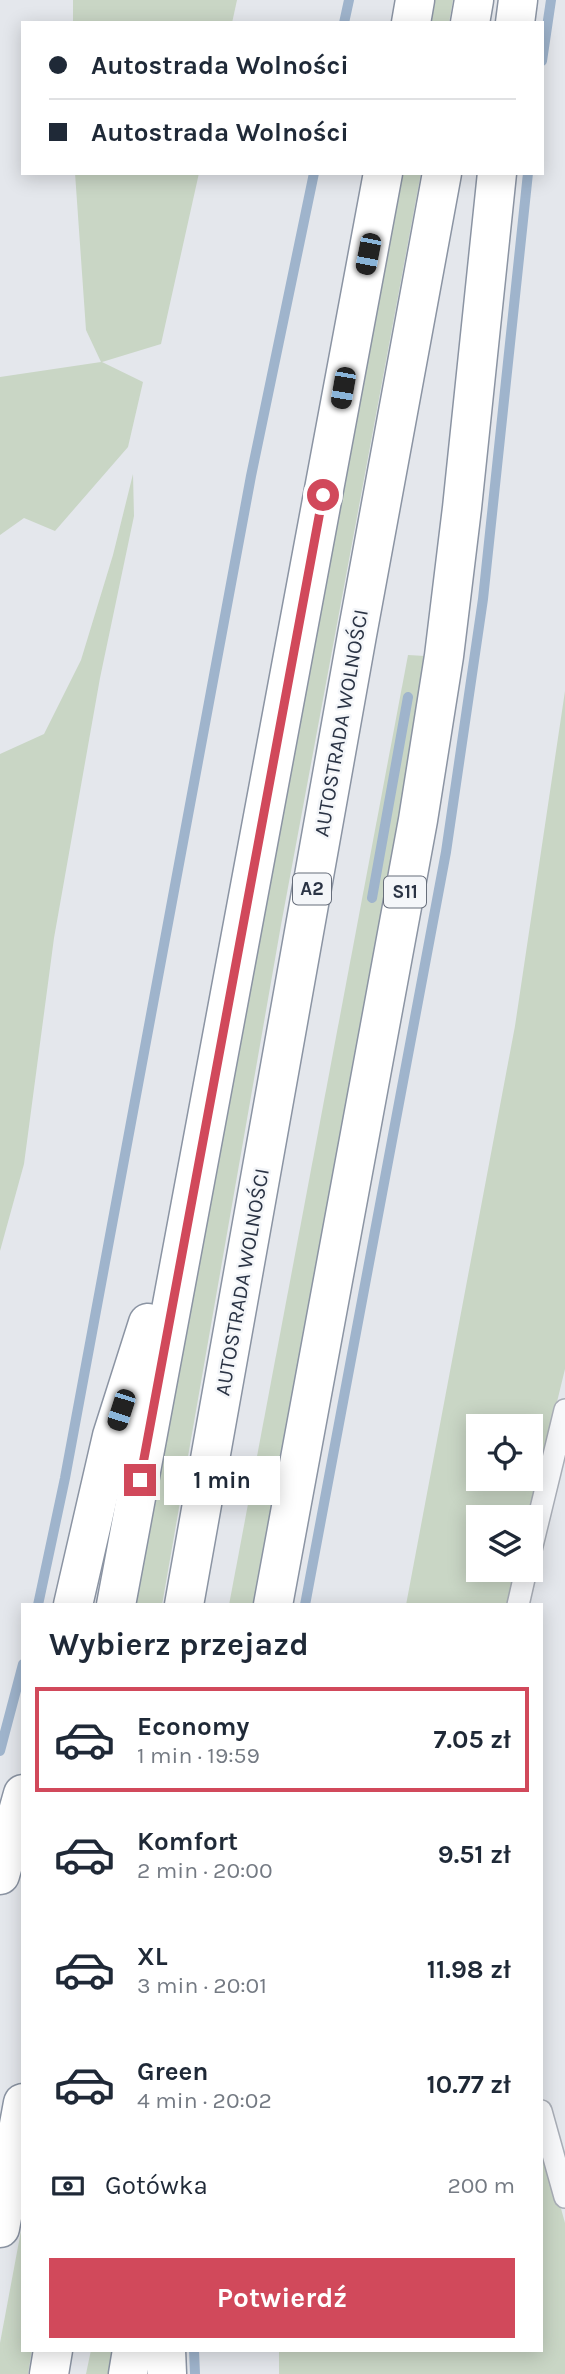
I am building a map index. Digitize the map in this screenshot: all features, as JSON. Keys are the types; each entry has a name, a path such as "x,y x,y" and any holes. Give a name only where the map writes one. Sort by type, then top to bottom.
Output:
{"highway":[{"path":"411,21 415,0"},
{"path":"470,21 474,0"},
{"path":"515,21 518,0"},
{"path":"116,1603 383,175"},
{"name":"AUTOSTRADA WOLNOŚCI","path":"184,1603 442,175"},
{"name":"S11","path":"273,1603 418,820 444,656 463,508 497,175"},
{"path":"73,1603 112,1436 197,1171"},
{"path":"0,1875 21,1801"},
{"path":"0,2228 21,2114"},
{"path":"49,2374 53,2352"},
{"path":"128,2374 132,2352"},
{"path":"166,2352 167,2374"}],"lane":[{"path":"542,1505 565,1410"},
{"path":"518,1603 523,1582"},
{"path":"543,2117 565,2197"}],"green space":[{"path":"73,0 237,0 232,21 73,21"},
{"path":"435,0 453,0 449,21 431,21"},
{"path":"75,175 199,175 161,344 102,362 143,382 128,447 55,531 24,518 0,535 0,377 101,362 86,330"},
{"path":"403,175 421,175 281,925 162,1603 136,1603"},
{"path":"133,474 134,516 100,678 54,938 24,1164 0,1251 0,754 44,734 81,660 113,555"},
{"path":"408,655 425,656 414,737 254,1603 229,1603"},
{"path":"565,691 565,1369 543,1459 543,1414 466,1414 466,1491 535,1491 532,1505 466,1505 466,1582 513,1582 508,1603 406,1603 515,1026"},
{"path":"543,2143 565,2223 565,2374 279,2374 279,2352 543,2352"},
{"path":"21,2231 21,2352 32,2352 28,2374 0,2374 0,2343"},
{"path":"91,2352 116,2352 111,2374 86,2374"}],"waterway":[{"path":"344,21 349,0"},
{"path":"544,47 551,0"},
{"path":"38,1603 65,1478 251,476 314,175"},
{"path":"305,1603 446,852 483,599 528,175"},
{"path":"372,898 408,697"},
{"path":"0,1751 21,1672"},
{"path":"194,2352 195,2374"}],"route":[{"path":"140,1480 323,495"}]}
